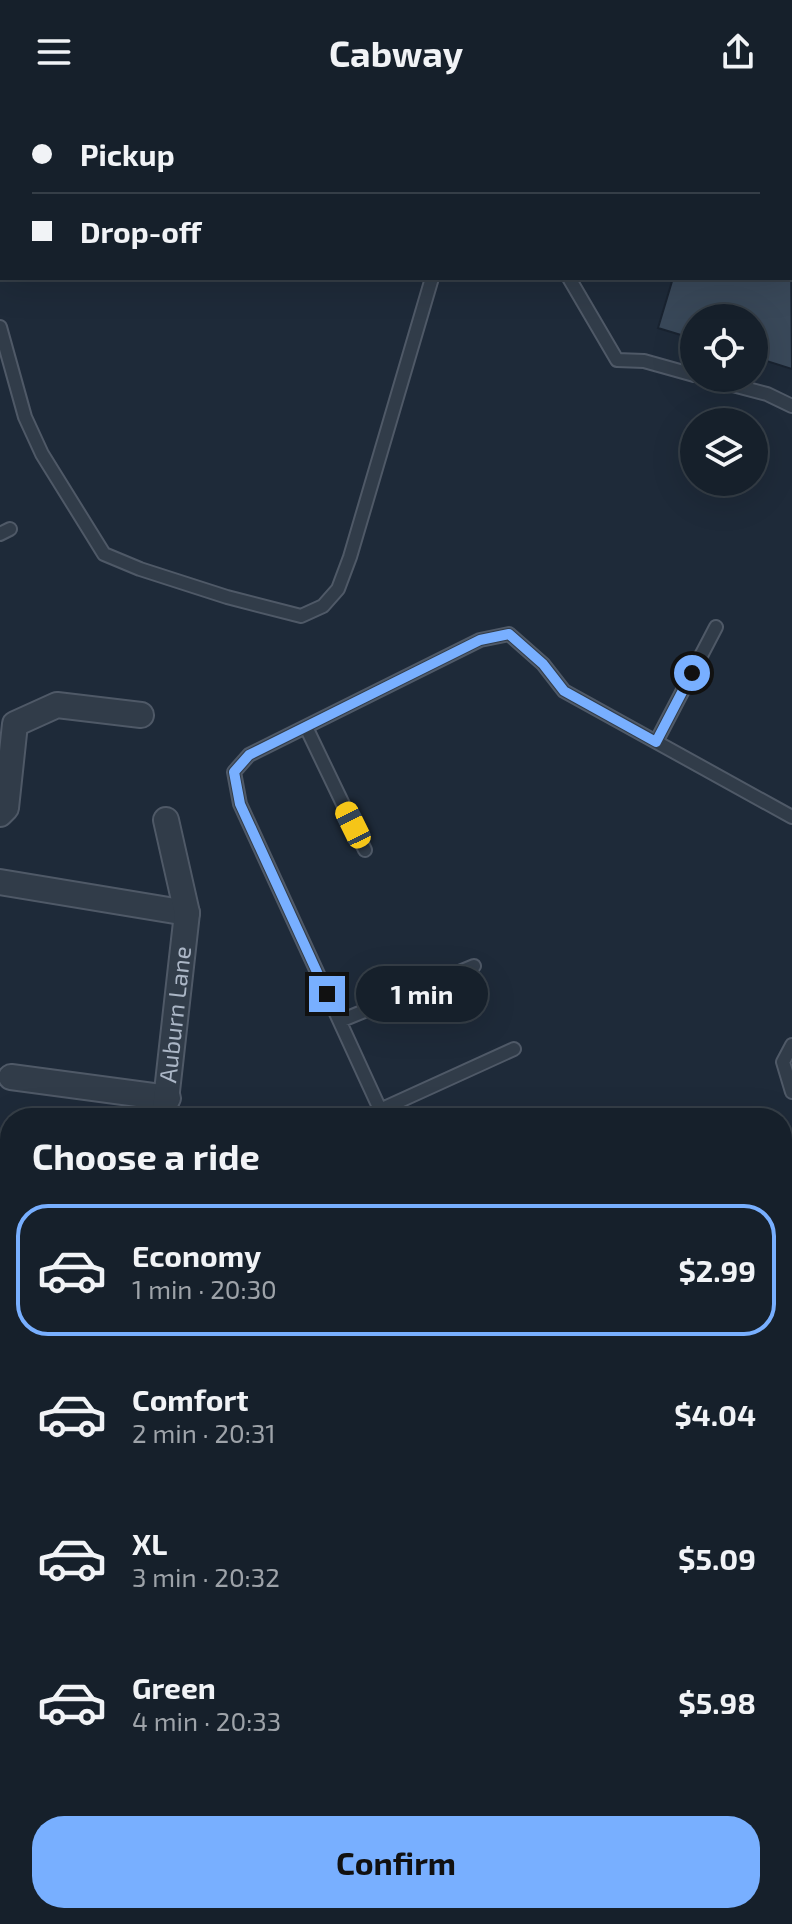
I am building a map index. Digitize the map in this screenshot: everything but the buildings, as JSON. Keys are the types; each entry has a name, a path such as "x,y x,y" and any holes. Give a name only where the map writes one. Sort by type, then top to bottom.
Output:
{"street":[{"path":"0,814 6,808 15,724 57,705 141,715"},
{"name":"Auburn Lane","path":"166,820 187,913 166,1108"},
{"path":"0,882 187,913"},
{"path":"11,1077 166,1108"}],"lane":[{"path":"0,327 25,417 42,454 104,554 227,597 301,616 323,606 338,589 431,280"},
{"path":"570,280 617,360 644,361 680,371"},
{"path":"759,392 792,406"},
{"path":"656,742 716,627"},
{"path":"379,1108 240,804 234,772 249,755 480,640 509,634 543,664 564,691 792,817"},
{"path":"306,727 365,850"},
{"path":"340,1021 474,966"},
{"path":"792,1045 783,1062 792,1092"},
{"path":"394,1108 514,1049"}],"route":[{"path":"327,994 240,804 234,772 249,755 480,640 509,634 543,664 564,691 656,742 692,673"}]}
